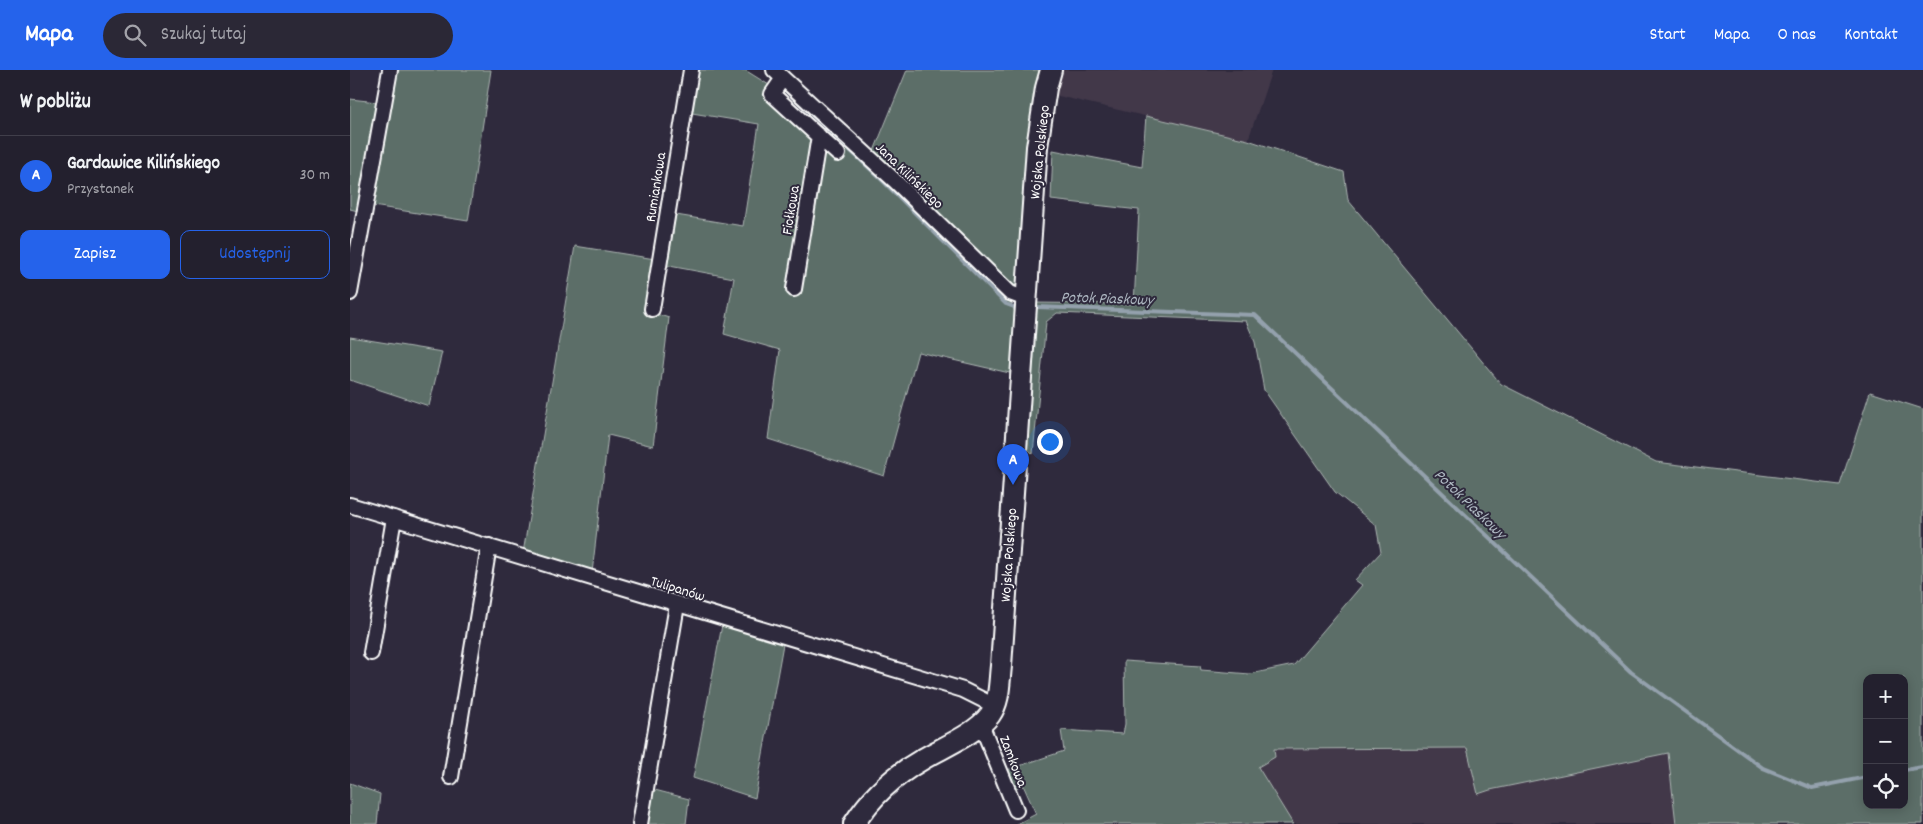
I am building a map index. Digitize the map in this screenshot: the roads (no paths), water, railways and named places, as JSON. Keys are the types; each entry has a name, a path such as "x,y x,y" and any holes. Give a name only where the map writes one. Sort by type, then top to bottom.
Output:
{"street":[{"path":"350,292 390,70"},
{"name":"Rumiankowa","path":"652,309 691,70"},
{"name":"Wojska Polskiego","path":"854,824 869,804 897,776 981,724 995,706 1001,666 1037,148 1046,88 1051,70"},
{"path":"779,74 772,94 838,154"},
{"name":"Jana Kilińskiego","path":"779,74 894,180 1010,293 1026,299"},
{"name":"Fiołkowa","path":"794,289 819,136"},
{"name":"Tulipanów","path":"350,505 963,690 995,706"},
{"path":"371,653 394,518"},
{"path":"451,777 489,546"},
{"path":"640,824 677,605"},
{"name":"Zamkowa","path":"981,724 1016,810"}],"waterway":[{"name":"Potok Piaskowy","path":"784,89 881,179 1006,304 1014,307"},
{"name":"Potok Piaskowy","path":"1037,307 1255,315 1631,672 1763,768 1812,788 1863,778"},
{"name":"Potok Piaskowy","path":"1908,769 1923,767"}],"place":[{"name":"Gardawice Kilińskiego","path":"1013,485"}]}
